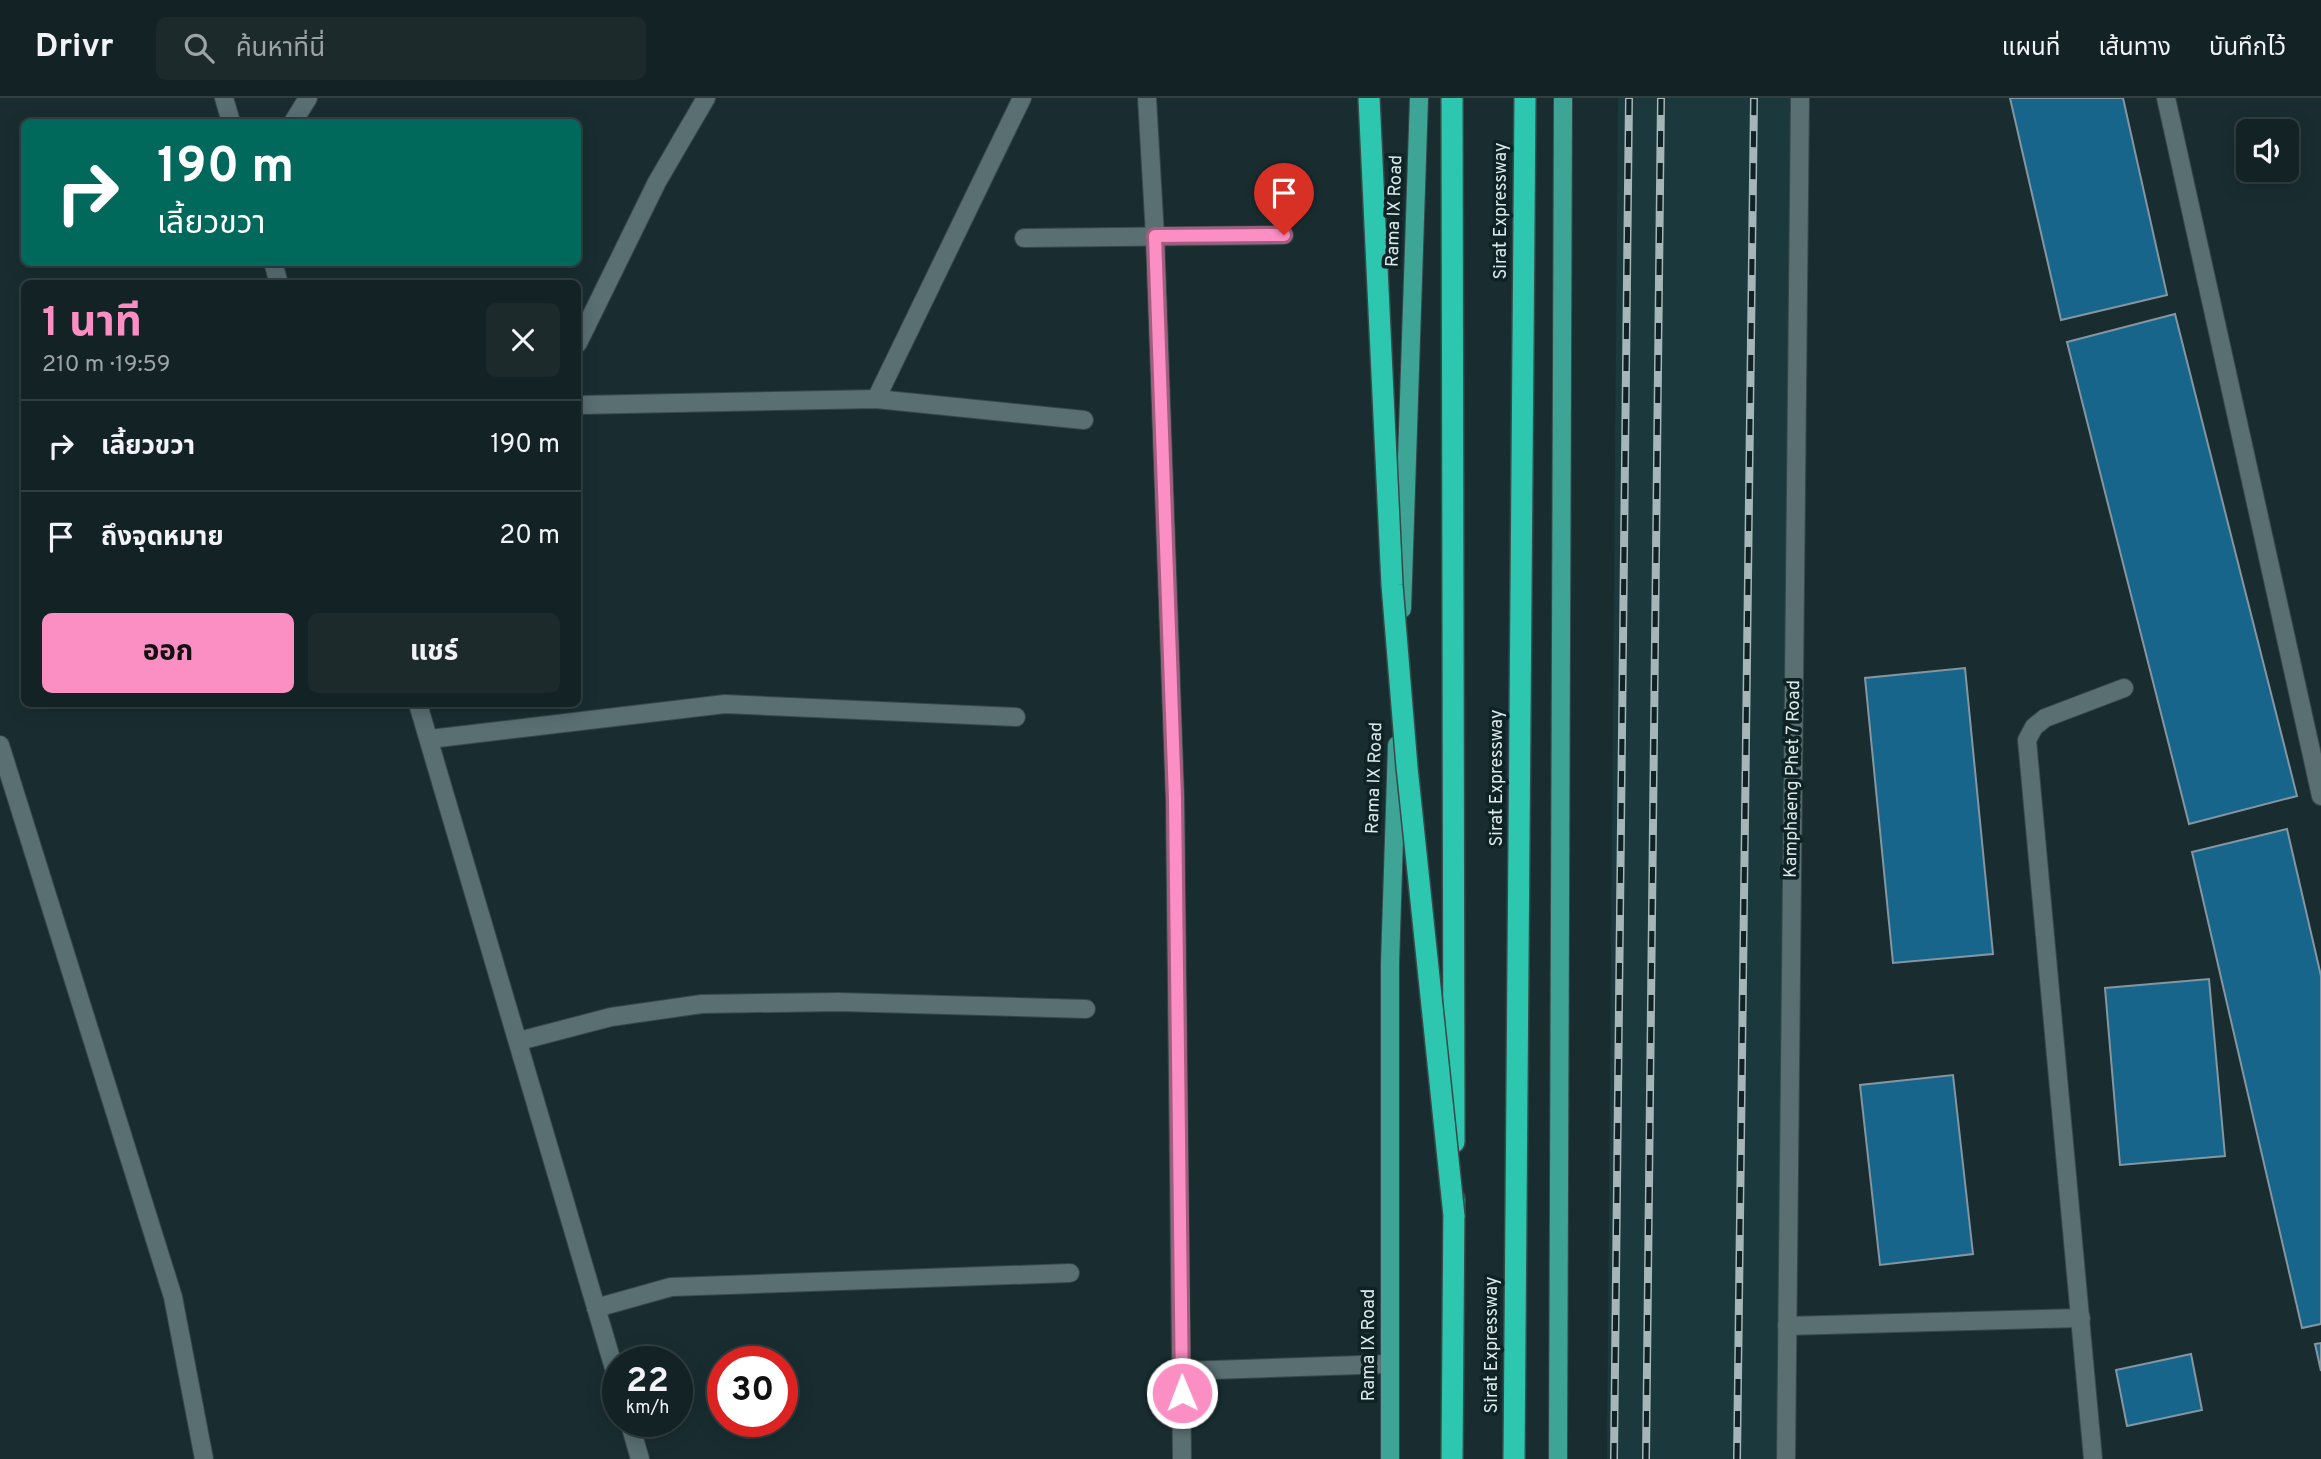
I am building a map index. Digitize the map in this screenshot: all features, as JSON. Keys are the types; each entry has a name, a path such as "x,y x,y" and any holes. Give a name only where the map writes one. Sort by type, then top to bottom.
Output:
{"highway":[{"path":"1369,98 1392,585 1407,767 1454,1216"},
{"path":"1452,98 1452,1459"},
{"name":"Sirat Expressway","path":"1514,1459 1525,98"}],"main road":[{"name":"Rama IX Road","path":"1390,1459 1390,964 1419,98"},
{"path":"1558,1459 1563,98"}],"street":[{"path":"223,98 230,119"},
{"path":"295,119 308,98"},
{"path":"581,337 657,182 706,98"},
{"path":"876,399 1022,98"},
{"path":"1147,98 1155,236 1175,799 1182,1459"},
{"name":"Kamphaeng Phet 7 Road","path":"1786,1459 1800,98"},
{"path":"2166,98 2321,796"},
{"path":"1024,239 1284,235"},
{"path":"581,405 876,399 1084,420"},
{"path":"2093,1459 2027,740 2034,727 2045,719 2124,688"},
{"path":"430,739 725,704 1016,717"},
{"path":"419,707 607,1346"},
{"path":"0,745 173,1297 204,1459"},
{"path":"519,1041 611,1017 702,1004 839,1002 1086,1009"},
{"path":"596,1308 671,1287 1070,1273"},
{"path":"1787,1326 2081,1318"},
{"path":"1182,1371 1390,1364"},
{"path":"634,1437 640,1459"}],"shaded area":[{"path":"1618,98 1807,98 1791,1459 1607,1459"}],"building":[{"path":"2010,98 2123,98 2167,295 2061,320"},
{"path":"2175,314 2297,796 2189,824 2067,342"},
{"path":"1965,668 1993,954 1893,963 1865,678"},
{"path":"2287,829 2321,976 2321,1324 2302,1328 2192,852"},
{"path":"2209,979 2225,1156 2120,1165 2105,988"},
{"path":"1953,1075 1973,1254 1880,1265 1860,1085"},
{"path":"2321,1343 2321,1371 2315,1344"},
{"path":"2191,1354 2202,1410 2127,1426 2116,1370"}],"railway":[{"path":"1614,1459 1629,98"},
{"path":"1646,1459 1661,98"},
{"path":"1737,1459 1754,98"}],"route":[{"path":"1182,1393 1175,799 1155,236 1284,235"}]}
